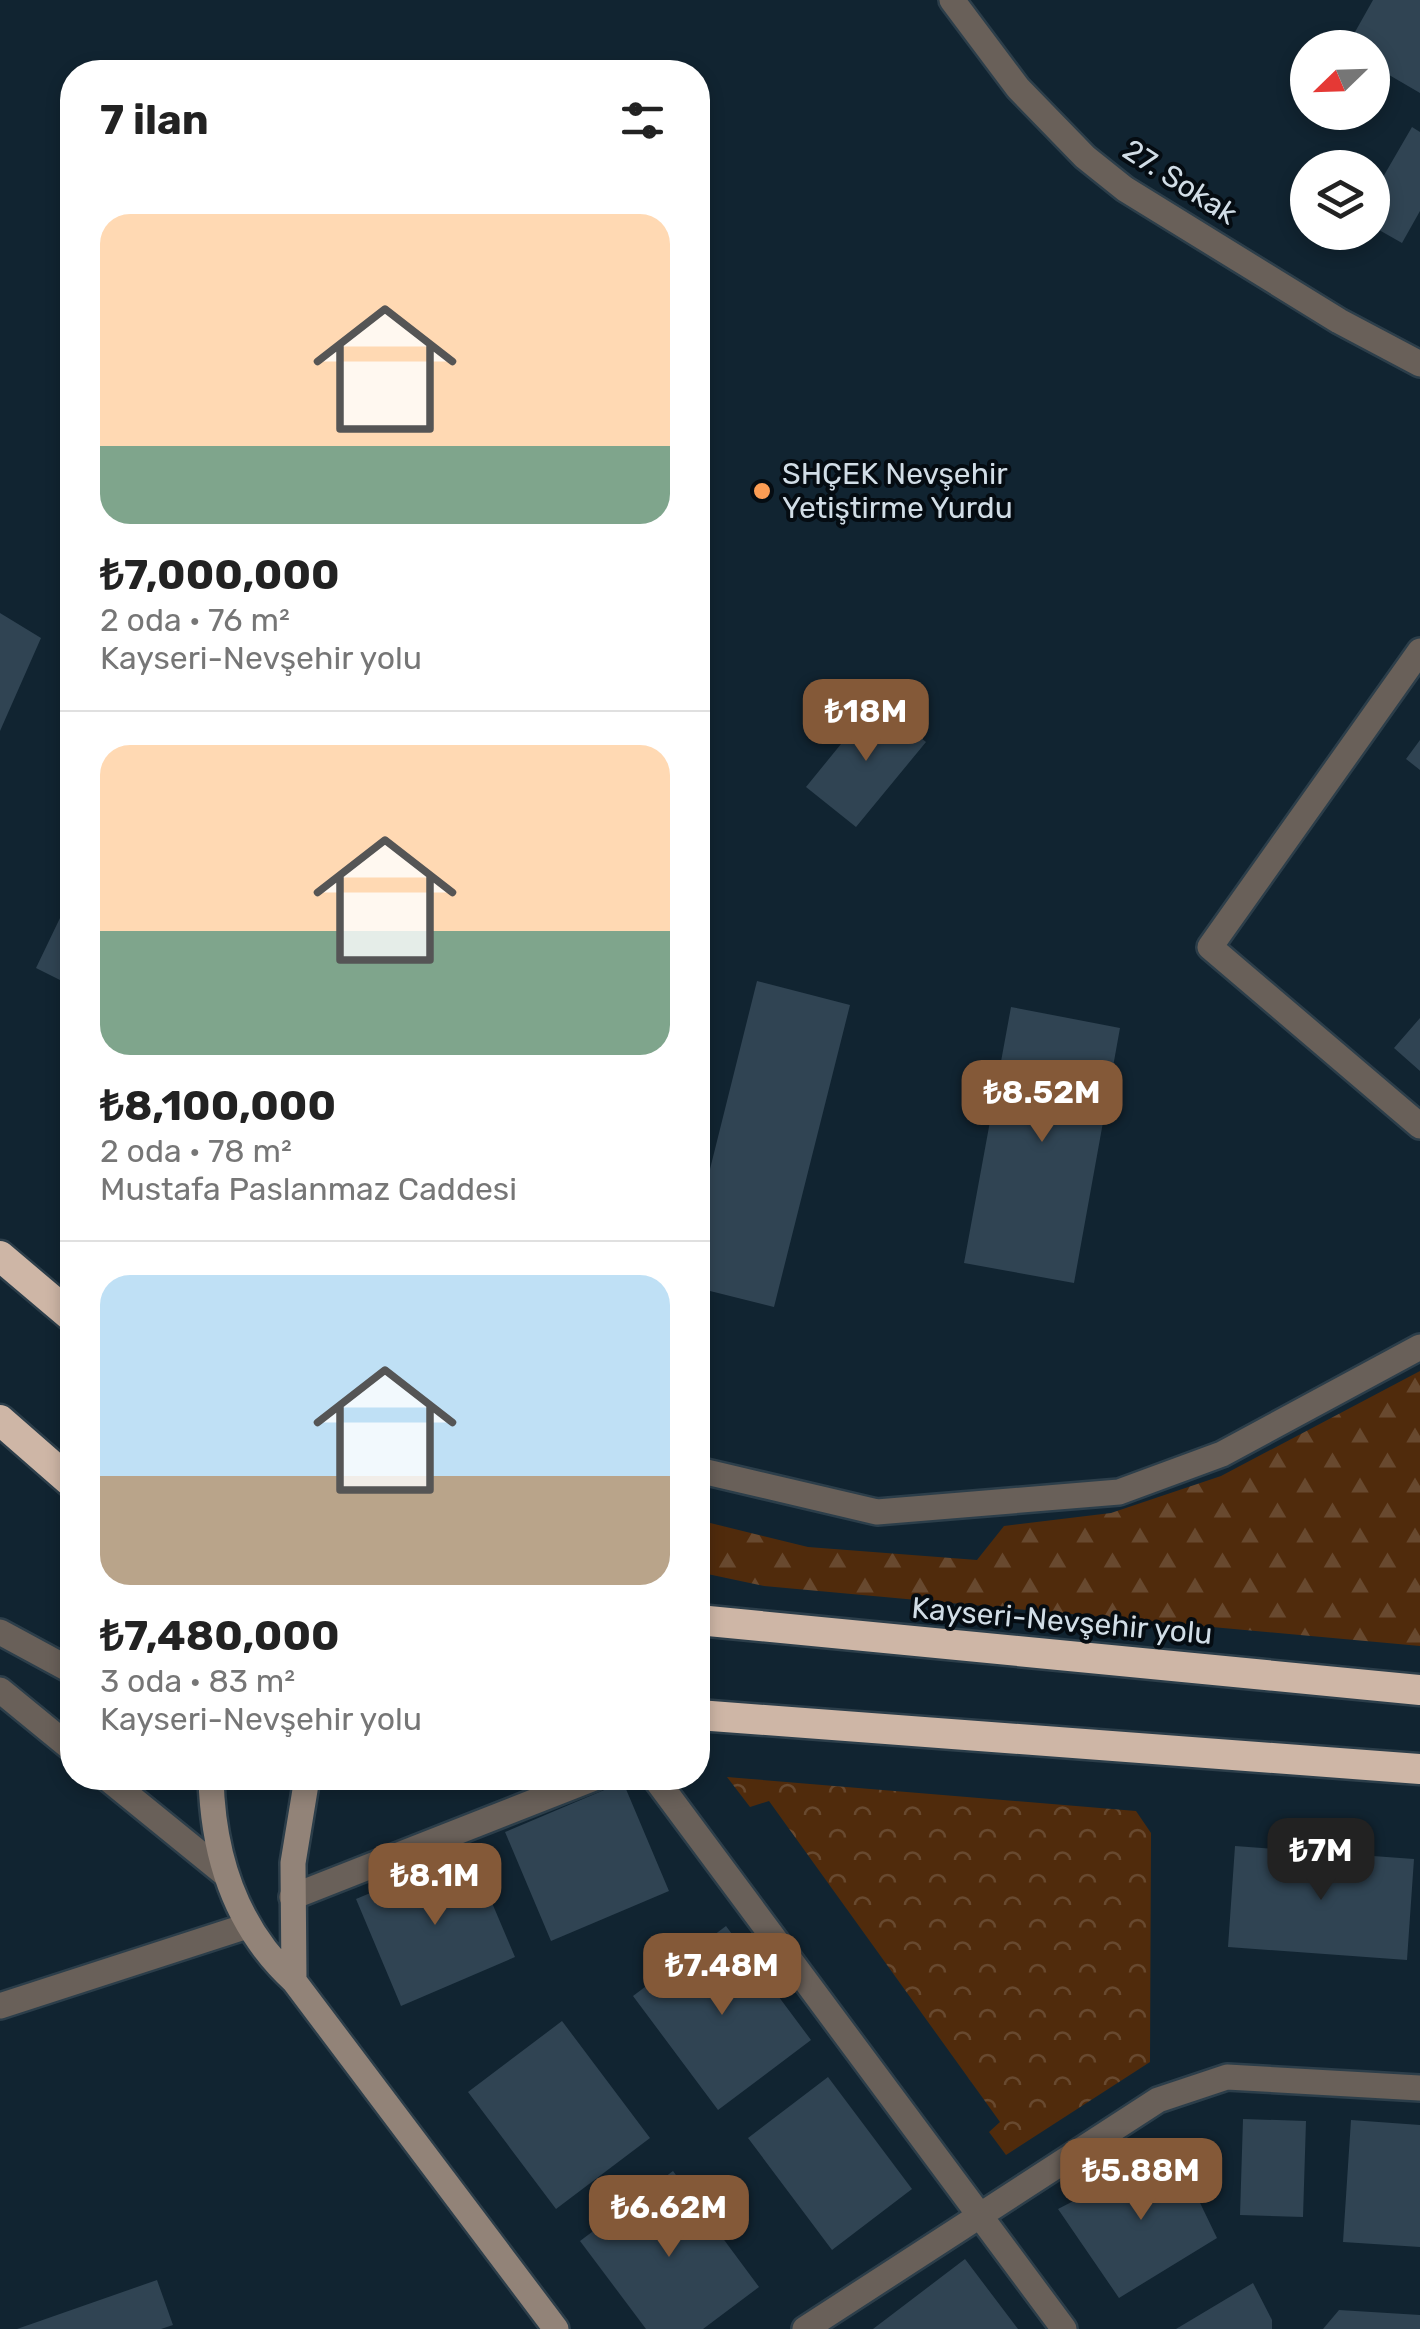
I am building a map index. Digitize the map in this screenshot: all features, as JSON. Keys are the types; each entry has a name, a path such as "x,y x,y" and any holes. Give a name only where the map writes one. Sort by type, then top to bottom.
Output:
{"highway":[{"path":"0,1256 60,1307"},
{"path":"0,1420 60,1473"},
{"name":"Kayseri-Nevşehir yolu","path":"710,1621 1420,1690"},
{"path":"710,1716 1420,1769"}],"street":[{"name":"27. Sokak","path":"952,0 1018,88 1084,158 1339,321 1420,364"},
{"path":"1420,651 1210,947 1420,1126"},
{"path":"710,1473 878,1512 1119,1492 1222,1454 1420,1347"},
{"path":"0,1632 60,1664"},
{"path":"0,1690 60,1739"},
{"path":"122,1790 225,1874"},
{"path":"212,1790 225,1874 247,1926 294,1981 556,2329"},
{"path":"294,1981 292,1898 297,1790"},
{"path":"292,1898 564,1790"},
{"path":"664,1790 1064,2329"},
{"path":"0,2006 247,1926"},
{"path":"805,2329 978,2213 1158,2100 1227,2077 1420,2088"}],"green space":[{"path":"1420,1371 1420,1646 764,1586 710,1575 710,1523 808,1547 977,1560 1004,1526 1111,1513 1221,1476"},
{"path":"727,1777 1136,1811 1151,1833 1150,2062 1006,2155 989,2132 1000,2122 769,1801 750,1807"}],"building":[{"path":"1373,0 1420,0 1420,93 1390,76 1390,30 1356,30"},
{"path":"1412,127 1420,132 1420,211 1402,243 1390,236 1390,165"},
{"path":"0,613 41,638 0,731"},
{"path":"876,701 926,742 856,827 806,787"},
{"path":"1420,740 1420,770 1406,759"},
{"path":"60,918 60,980 36,968"},
{"path":"757,981 850,1005 774,1307 710,1291 710,1169"},
{"path":"1011,1007 1120,1028 1074,1283 964,1263"},
{"path":"1420,1018 1420,1071 1394,1048"},
{"path":"604,1790 626,1790 669,1891 551,1941 505,1832"},
{"path":"1235,1846 1414,1859 1407,1960 1228,1947"},
{"path":"470,1851 515,1957 401,2006 356,1899"},
{"path":"726,1926 811,2040 718,2110 633,1996"},
{"path":"562,2021 650,2138 556,2209 468,2092"},
{"path":"828,2077 912,2189 832,2250 748,2138"},
{"path":"1243,2119 1306,2121 1303,2217 1240,2215"},
{"path":"1351,2120 1420,2125 1420,2247 1343,2242"},
{"path":"1174,2149 1217,2238 1119,2298 1058,2209"},
{"path":"673,2171 759,2287 703,2329 646,2329 580,2241"},
{"path":"965,2259 1018,2329 873,2329"},
{"path":"157,2280 173,2325 161,2329 17,2329"},
{"path":"1253,2283 1272,2320 1272,2329 1176,2329"},
{"path":"1339,2310 1420,2315 1420,2329 1323,2329"}],"place":[{"name":"SHÇEK Nevşehir Yetiştirme Yurdu","path":"762,491"}]}
